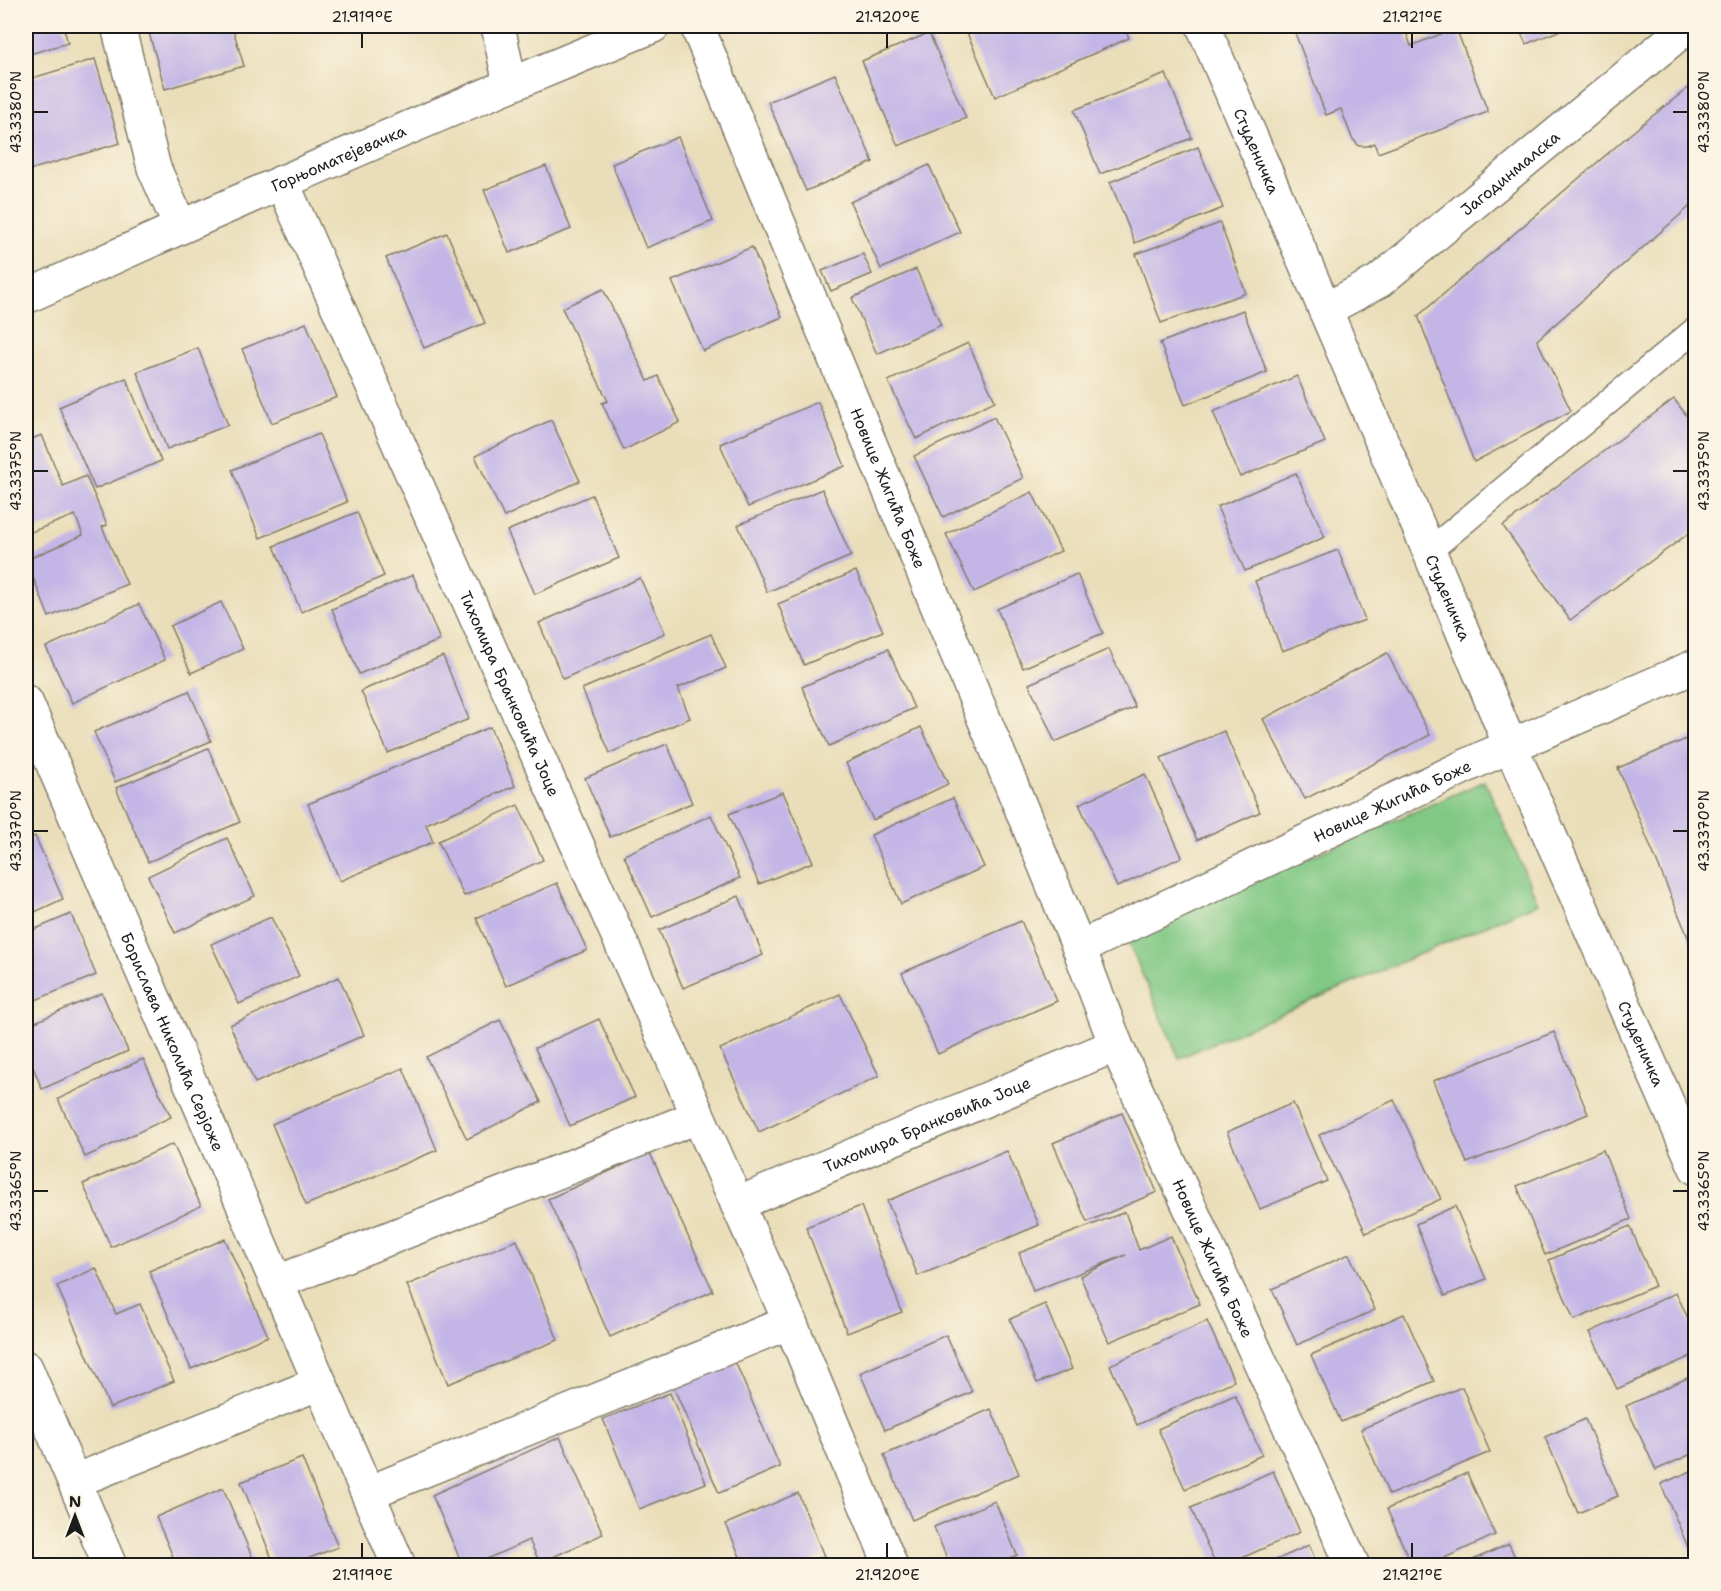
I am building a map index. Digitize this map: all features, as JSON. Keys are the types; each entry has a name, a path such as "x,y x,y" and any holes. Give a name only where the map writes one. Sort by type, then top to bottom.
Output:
{"street":[{"path":"118,26 154,168 180,226"},
{"path":"498,26 510,84"},
{"name":"Горњоматејевачка","path":"26,297 180,226 510,84 654,26"},
{"name":"Новице Жигића Боже","path":"697,26 1080,948 1116,1045 1353,1566"},
{"name":"Студеничка","path":"1203,26 1429,550 1510,746 1695,1168"},
{"name":"Јагодинмалска","path":"1325,310 1379,282 1688,26"},
{"name":"Тихомира Бранковића Јоце","path":"282,182 790,1322 891,1566"},
{"name":"Новице Жигића Боже","path":"1080,948 1510,746 1695,666"},
{"name":"Борислава Николића Серјоже","path":"26,702 399,1566"},
{"name":"Тихомира Бранковића Јоце","path":"737,1204 1116,1045"},
{"path":"278,1282 697,1117"},
{"path":"368,1493 790,1322"},
{"path":"26,1368 110,1566"},
{"path":"75,1480 320,1383"}],"lane":[{"path":"1429,550 1695,329"}],"green space":[{"path":"1485,781 1538,903 1179,1058 1126,937"}],"building":[{"path":"26,26 63,26 68,43 26,55"},
{"path":"147,26 232,26 244,66 165,89"},
{"path":"964,26 1124,26 1129,38 995,97"},
{"path":"1307,26 1404,26 1411,46 1456,28 1488,112 1378,153 1374,143 1359,146 1352,138 1341,109 1326,115 1294,30"},
{"path":"1518,26 1571,26 1526,44"},
{"path":"929,33 966,118 898,146 862,61"},
{"path":"95,59 120,143 26,171 26,80"},
{"path":"835,74 873,162 806,191 768,102"},
{"path":"1166,74 1192,138 1100,174 1074,110"},
{"path":"1696,82 1696,201 1537,340 1571,411 1474,462 1418,316 1641,125"},
{"path":"678,137 713,221 646,248 612,164"},
{"path":"1198,147 1223,208 1135,243 1110,182"},
{"path":"929,165 960,232 881,269 850,202"},
{"path":"546,166 571,229 509,253 484,190"},
{"path":"1220,223 1246,293 1161,323 1136,254"},
{"path":"447,233 485,323 424,348 386,258"},
{"path":"752,247 782,317 703,351 672,281"},
{"path":"863,254 872,274 831,291 822,271"},
{"path":"916,269 941,325 877,354 852,298"},
{"path":"603,289 648,381 658,376 680,422 624,450 602,403 608,401 562,308"},
{"path":"1243,310 1267,372 1185,405 1160,343"},
{"path":"306,323 337,397 272,423 242,349"},
{"path":"968,343 995,401 916,439 888,381"},
{"path":"198,348 228,425 167,449 137,372"},
{"path":"1297,376 1325,442 1240,477 1213,412"},
{"path":"126,378 161,461 95,489 59,407"},
{"path":"1674,399 1696,428 1696,528 1570,620 1503,526"},
{"path":"818,402 845,466 748,507 720,444"},
{"path":"994,417 1023,478 943,517 914,456"},
{"path":"551,420 580,481 504,517 475,456"},
{"path":"319,434 347,502 260,538 232,470"},
{"path":"42,435 63,486 86,476 107,525 102,527 127,584 49,617 26,560 83,535 75,515 26,534 26,441"},
{"path":"1296,473 1325,537 1245,571 1217,507"},
{"path":"822,489 851,556 767,592 738,525"},
{"path":"1032,492 1061,551 974,592 946,534"},
{"path":"592,495 619,558 535,594 507,531"},
{"path":"357,512 384,576 301,612 274,546"},
{"path":"1338,550 1365,620 1282,651 1255,581"},
{"path":"856,571 883,631 804,665 778,604"},
{"path":"1077,574 1103,633 1023,668 997,609"},
{"path":"413,575 440,640 359,674 332,609"},
{"path":"640,578 665,633 563,679 539,623"},
{"path":"221,602 243,649 191,673 170,626"},
{"path":"139,604 165,660 72,703 46,647"},
{"path":"711,634 726,668 678,688 690,718 610,753 582,689"},
{"path":"888,649 914,708 829,746 802,687"},
{"path":"1109,649 1135,707 1055,742 1029,684"},
{"path":"1387,653 1430,735 1305,799 1263,719"},
{"path":"443,656 469,719 388,753 361,691"},
{"path":"189,691 211,741 115,782 94,732"},
{"path":"490,727 515,786 426,824 433,842 340,881 308,804"},
{"path":"921,727 948,784 873,820 846,763"},
{"path":"1224,731 1260,812 1197,840 1161,758"},
{"path":"1696,735 1696,954 1695,954 1618,768"},
{"path":"667,744 692,803 610,837 585,778"},
{"path":"208,748 240,822 148,862 116,788"},
{"path":"1145,774 1182,857 1117,887 1079,804"},
{"path":"783,792 813,862 759,884 729,814"},
{"path":"953,798 984,867 901,904 871,835"},
{"path":"518,805 543,860 464,896 438,841"},
{"path":"711,815 740,878 652,917 624,855"},
{"path":"35,836 63,899 26,916 26,840"},
{"path":"227,838 255,896 175,933 148,876"},
{"path":"557,883 587,950 506,986 476,918"},
{"path":"739,896 763,955 683,988 659,930"},
{"path":"71,914 96,975 26,1004 26,933"},
{"path":"271,917 299,976 239,1004 211,944"},
{"path":"1021,921 1057,1001 938,1054 902,973"},
{"path":"339,977 364,1035 255,1083 230,1025"},
{"path":"102,993 128,1051 42,1089 26,1050 26,1026"},
{"path":"840,994 879,1076 759,1132 720,1049"},
{"path":"599,1019 635,1097 570,1126 535,1048"},
{"path":"500,1020 541,1102 467,1139 426,1057"},
{"path":"1554,1032 1588,1114 1467,1163 1433,1081"},
{"path":"143,1059 171,1117 85,1157 58,1099"},
{"path":"403,1068 437,1150 306,1205 272,1124"},
{"path":"1394,1100 1441,1199 1366,1233 1319,1135"},
{"path":"1293,1103 1327,1181 1260,1209 1227,1132"},
{"path":"1122,1113 1157,1192 1087,1222 1053,1143"},
{"path":"173,1144 201,1206 111,1247 83,1184"},
{"path":"1603,1150 1631,1219 1545,1255 1517,1186"},
{"path":"1007,1151 1039,1225 918,1276 887,1201"},
{"path":"650,1153 713,1291 610,1337 548,1199"},
{"path":"861,1206 902,1312 847,1333 806,1227"},
{"path":"1455,1206 1486,1279 1445,1296 1416,1224"},
{"path":"1125,1212 1139,1250 1171,1236 1200,1304 1109,1342 1080,1276 1126,1255 1033,1291 1019,1253"},
{"path":"1630,1226 1655,1286 1574,1320 1549,1260"},
{"path":"225,1239 268,1336 191,1369 149,1271"},
{"path":"517,1240 558,1340 448,1384 407,1285"},
{"path":"1349,1254 1375,1310 1297,1345 1272,1289"},
{"path":"96,1268 116,1314 140,1304 174,1381 110,1408 57,1286"},
{"path":"1676,1293 1696,1335 1696,1354 1617,1389 1590,1332"},
{"path":"1045,1304 1072,1369 1037,1383 1010,1319"},
{"path":"1404,1314 1434,1381 1341,1422 1311,1355"},
{"path":"1207,1321 1234,1381 1137,1425 1110,1365"},
{"path":"946,1335 972,1392 885,1430 860,1373"},
{"path":"731,1352 780,1467 719,1493 670,1379"},
{"path":"1696,1374 1696,1452 1656,1470 1626,1406"},
{"path":"1462,1387 1490,1452 1389,1495 1361,1429"},
{"path":"670,1393 706,1483 639,1509 603,1419"},
{"path":"1235,1395 1262,1455 1185,1489 1158,1429"},
{"path":"991,1409 1019,1474 912,1520 884,1455"},
{"path":"1585,1419 1618,1496 1578,1513 1545,1437"},
{"path":"560,1437 603,1534 540,1563 529,1540 471,1566 463,1566 432,1495"},
{"path":"302,1458 338,1547 289,1566 275,1566 241,1482"},
{"path":"1696,1469 1696,1549 1690,1552 1661,1484"},
{"path":"1273,1471 1300,1532 1224,1566 1216,1566 1191,1508"},
{"path":"1467,1473 1495,1535 1427,1566 1412,1566 1387,1509"},
{"path":"223,1488 256,1566 177,1566 156,1517"},
{"path":"798,1493 824,1556 803,1566 744,1566 726,1524"},
{"path":"995,1501 1017,1555 990,1566 950,1566 934,1527"},
{"path":"1509,1544 1519,1566 1459,1566"},
{"path":"1309,1545 1318,1566 1263,1566"}]}
